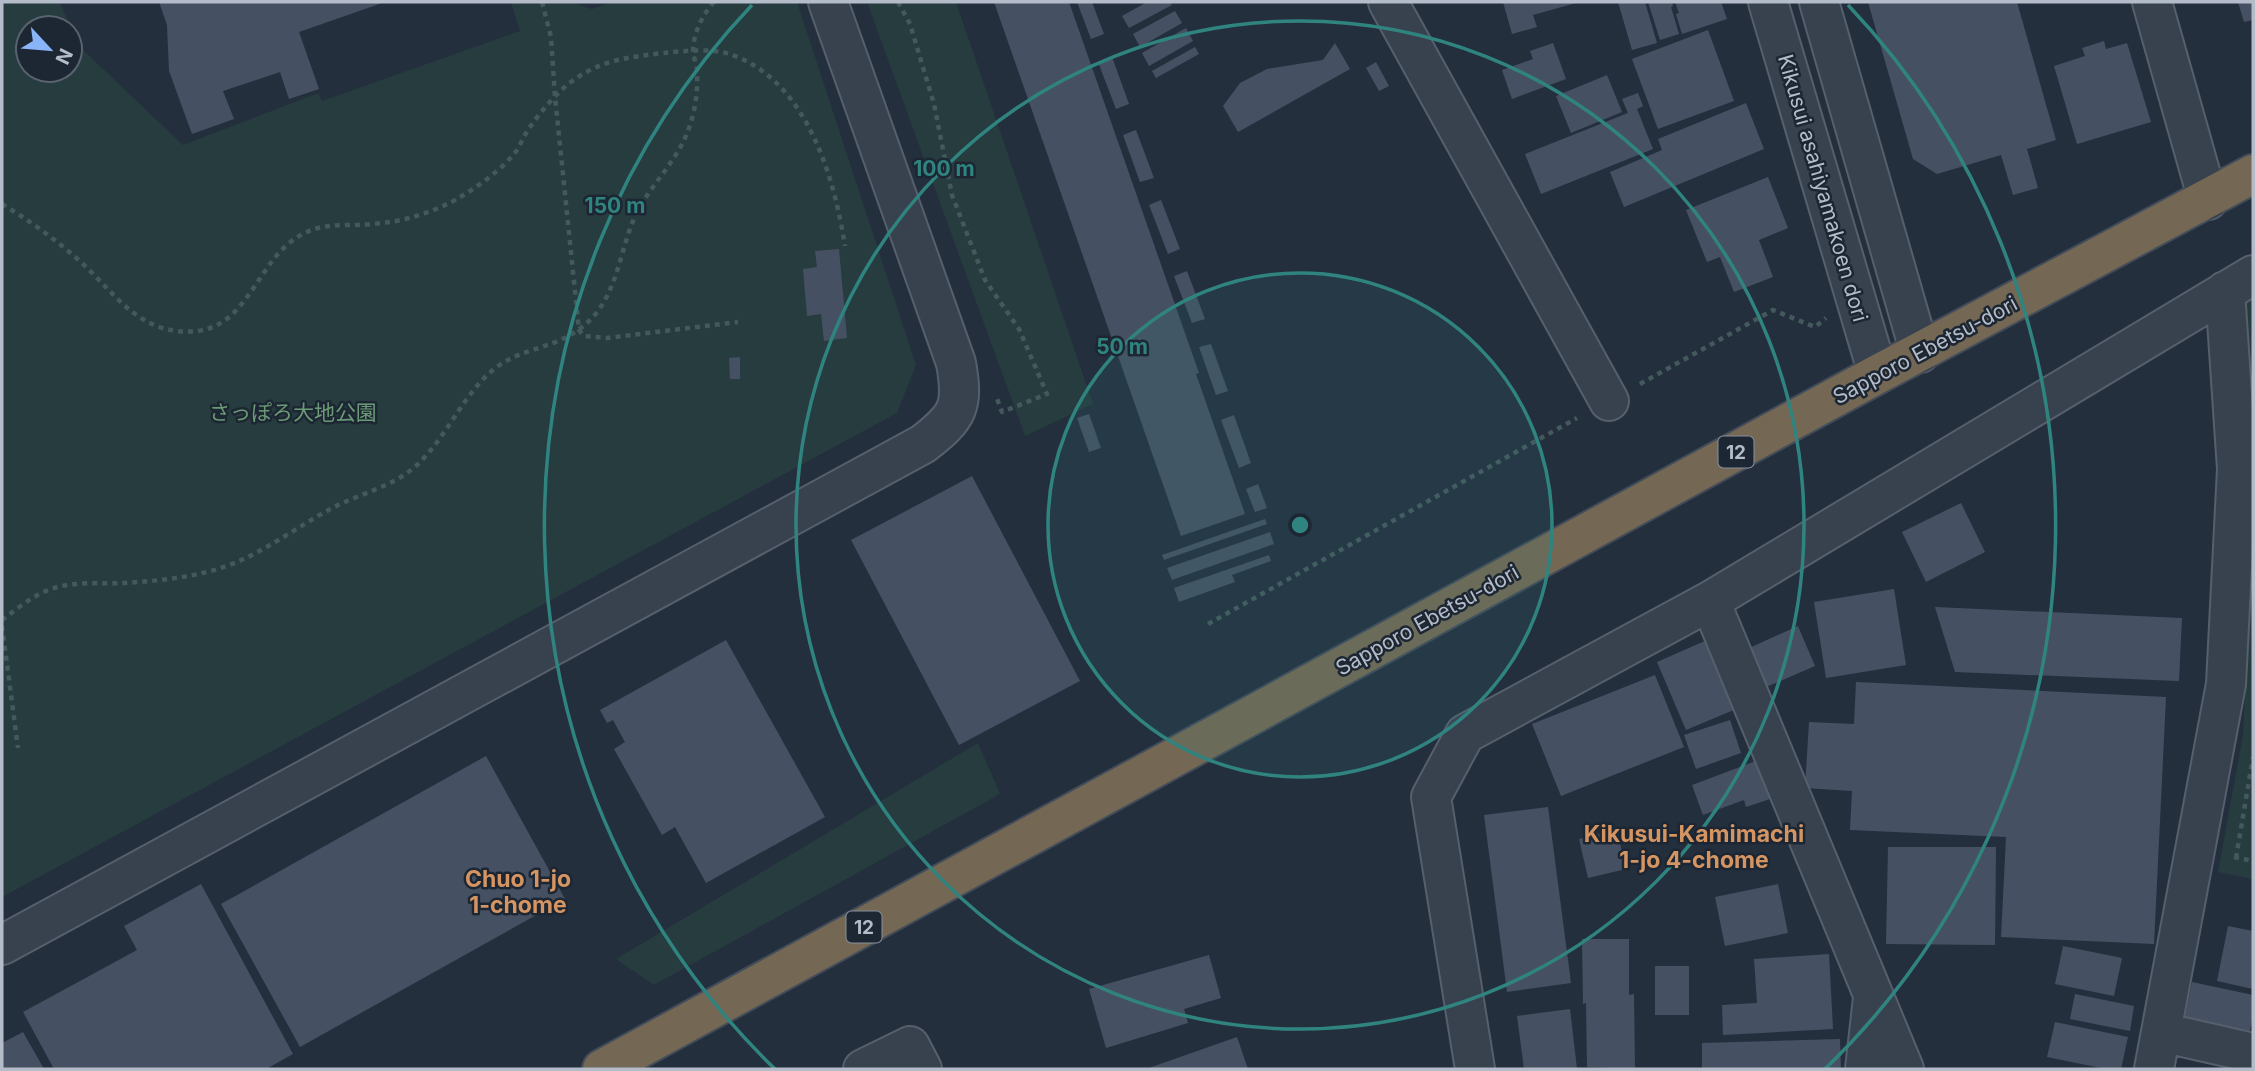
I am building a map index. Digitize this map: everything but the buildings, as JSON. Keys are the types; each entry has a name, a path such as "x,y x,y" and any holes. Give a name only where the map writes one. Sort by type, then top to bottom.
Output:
{"highway":[{"name":"Sapporo Ebetsu-dori","path":"602,1069 1878,374 2253,174"}],"street":[{"path":"2,945 923,444 944,428 957,410 961,389 956,363 828,2"},
{"path":"1388,2 1609,401"},
{"name":"Kikusui asahiyamakoen dori","path":"1768,2 1878,374"},
{"path":"1819,2 1920,353"},
{"path":"2152,2 2208,200"},
{"path":"1475,1069 1431,797 1465,734 1710,601 2239,283"},
{"path":"2154,1069 2226,684 2237,469 2239,283"},
{"path":"1710,601 1903,1069"},
{"path":"1866,1069 1873,992"},
{"path":"2161,1032 2253,1052"},
{"path":"863,1069 910,1046 922,1069"}],"path":[{"path":"542,2 551,37 579,330 584,336 607,338 738,323"},
{"path":"2,620 37,595 52,588 72,584 184,578 245,558 328,510 405,474 434,447 481,380 497,367 553,345 579,330 606,299 637,213 647,195 678,155 685,140 696,102 697,82 693,50 705,12 714,2"},
{"path":"898,2 910,24 934,104 952,195 985,280 1019,330 1047,394 1013,408"},
{"path":"2,204 46,233 146,323 167,330 199,331 220,323 237,310 272,260 289,243 313,229 340,223 371,224 404,220 458,198 484,181 514,154 530,127 555,97 578,77 613,60 693,50 733,55 754,66 778,84 800,112 828,173 838,204 845,246"},
{"path":"1208,624 1773,310 1815,327 1855,296"},
{"path":"2,626 18,748"},
{"path":"2236,858 2253,757"}],"green space":[{"name":"さっぽろ大地公園","path":"2,2 59,2 65,14 14,14 14,84 84,84 84,51 183,145 318,93 322,101 520,31 511,2 570,2 592,9 612,2 797,2 916,365 897,413 2,897"},
{"path":"867,2 956,2 1093,404 1025,436"},
{"path":"2253,292 2253,879 2218,872 2243,735 2251,556 2241,298"},
{"path":"978,743 1000,794 654,985 616,959"}],"district":[{"name":"Kikusui-Kamimachi 1-jo 4-chome","path":"1694,847"},
{"name":"Chuo 1-jo 1-chome","path":"518,892"}]}
